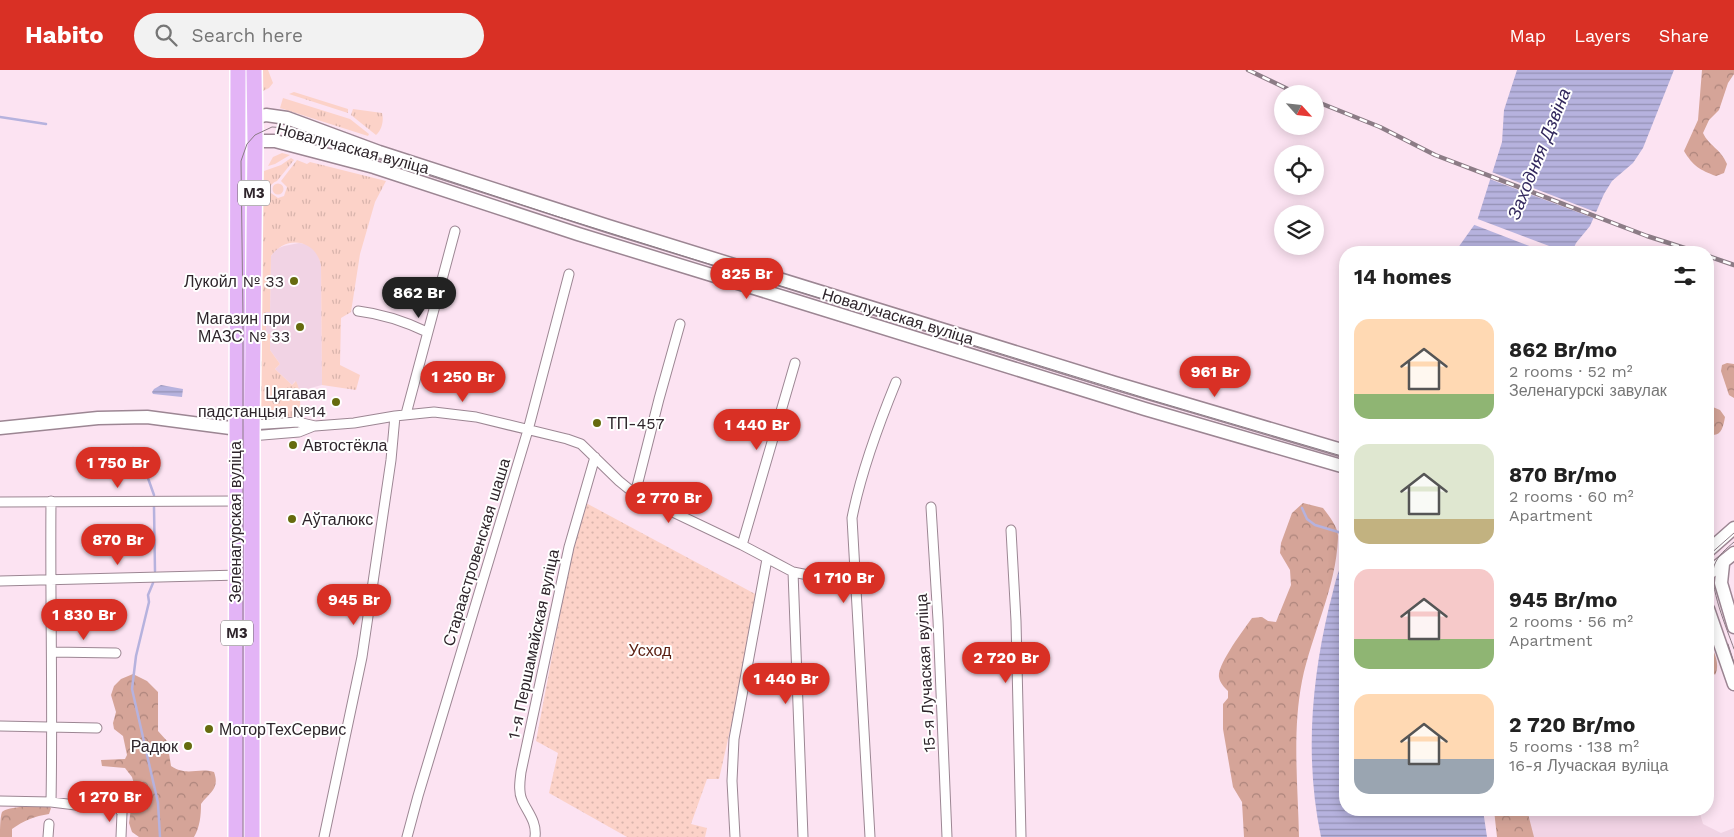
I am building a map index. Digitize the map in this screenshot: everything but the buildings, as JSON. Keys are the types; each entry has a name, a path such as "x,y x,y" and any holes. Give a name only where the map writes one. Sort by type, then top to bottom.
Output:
{"main road":[{"name":"М3","path":"237,130 238,70"},
{"name":"М3","path":"254,70 254,118"},
{"name":"Новалучаская вуліца","path":"254,118 266,115 287,118 379,152 608,226 1339,449"},
{"path":"237,130 254,118"},
{"name":"Зеленагурская вуліца","path":"236,837 236,530 245,501 255,141 254,118"},
{"name":"Новалучаская вуліца","path":"237,130 255,141 275,141 374,167 578,234 1145,409 1339,465"},
{"name":"Зеленагурская вуліца","path":"237,130 247,430"},
{"path":"0,428 98,418 147,417 247,430"},
{"name":"Зеленагурская вуліца","path":"245,501 253,530 252,837"},
{"path":"1714,546 1734,528"},
{"path":"1714,570 1734,553"},
{"path":"1714,561 1723,564"},
{"path":"1723,564 1721,583 1734,627"},
{"path":"1714,627 1734,684"}],"street":[{"path":"374,167 379,152"},
{"path":"406,414 455,231"},
{"name":"Стараастровенская шаша","path":"407,837 528,430 569,274"},
{"path":"358,311 379,313 400,319 427,332"},
{"path":"635,494 680,324"},
{"path":"742,545 795,364"},
{"path":"870,837 854,584 852,518 880,421 896,382"},
{"path":"1145,409 1150,393"},
{"path":"247,430 298,432 315,426 354,424 406,414 434,412 476,417 528,430 581,444 619,482 635,494 742,545 793,572 854,584"},
{"path":"324,837 362,657 391,460 395,416"},
{"name":"1-я Першамайская вуліца","path":"534,837 536,830 532,817 521,798 519,787 521,772 569,547 595,457"},
{"path":"51,501 50,580 53,726 51,802"},
{"path":"0,502 245,501"},
{"name":"15-я Лучаская вуліца","path":"930,507 938,620 947,837"},
{"path":"236,530 253,530"},
{"path":"1010,530 1016,621 1021,837"},
{"path":"735,837 732,781 734,739 767,559"},
{"path":"793,572 803,837"},
{"path":"0,581 253,574"},
{"path":"52,652 116,654"},
{"path":"0,726 97,728"},
{"path":"237,776 252,775"},
{"path":"0,802 51,802 92,807 104,804 117,805 122,813 121,837"},
{"path":"48,837 49,824"}],"shaded area":[{"path":"299,243 307,244 315,250 321,265 322,385 299,391 295,381 292,385 275,369 280,364 270,350 270,334 266,334 266,312 270,311 271,256 276,249"},
{"path":"1527,816 1701,816 1703,824 1721,833 1734,828 1734,837 1532,837"}],"green space":[{"path":"263,70 268,70 273,83 269,88 261,92 260,80"},
{"path":"1702,70 1734,70 1719,110 1709,120 1703,133 1727,164 1724,173 1716,176 1697,167 1684,151 1698,120"},
{"path":"294,92 348,109 348,113 289,94"},
{"path":"283,98 350,119 369,134 368,136 280,108"},
{"path":"353,109 382,113 382,125 376,135 351,115"},
{"path":"282,153 290,155 268,166 273,157"},
{"path":"291,158 294,160 277,181 263,194 264,171 281,165"},
{"path":"297,160 307,164 310,162 386,181 375,202 360,254 351,312 341,318 340,365 360,375 356,390 322,385 321,265 318,256 306,245 292,243 277,249 271,256 270,312 266,312 266,334 270,334 270,350 280,364 275,369 292,385 296,381 299,390 300,406 300,411 293,418 272,419 262,416 261,412 259,244 263,230 263,203 271,193 278,198 284,196 287,187 281,181"},
{"path":"278,183 284,189 278,195 272,189"},
{"path":"1727,363 1734,364 1734,398 1729,395 1721,371 1722,365"},
{"path":"1714,408 1720,410 1725,417 1721,431 1714,435"},
{"name":"Усход","path":"586,503 757,595 719,779 707,779 691,824 707,828 705,837 627,837 549,793 558,753 536,741 571,556"},
{"path":"1303,503 1323,508 1335,526 1338,538 1333,575 1306,663 1299,700 1296,759 1299,837 1244,837 1242,802 1233,787 1223,729 1223,704 1228,698 1228,691 1220,681 1220,671 1232,647 1252,618 1262,617 1268,621 1276,622 1291,585 1290,570 1280,553 1281,543 1292,513"},
{"path":"1714,652 1717,661 1715,675 1714,674"},
{"path":"133,674 147,681 158,692 158,731 167,741 171,766 183,771 214,772 216,778 215,786 201,804 200,821 194,837 139,837 132,832 129,823 136,790 132,777 125,768 102,766 101,760 125,759 127,755 123,736 114,729 113,723 116,712 111,695 114,686 121,679"},
{"path":"47,805 51,808 49,814 25,821 16,826 12,829 12,837 0,837 2,812 16,807"},
{"path":"1495,816 1529,816 1534,837 1497,837"}],"water":[{"name":"Заходняя Дзвіна","path":"1517,70 1674,70 1643,148 1633,163 1612,181 1590,226 1575,246 1459,246 1477,221 1502,142 1504,110"},
{"path":"161,385 183,389 182,397 153,394 154,389"},
{"path":"1339,570 1339,816 1484,816 1487,837 1321,837 1313,780 1312,722 1318,664"}],"pier":[{"path":"1489,171 1598,213 1596,219 1487,178"},
{"path":"1475,218 1549,246 1530,246 1472,224"}],"waterway":[{"path":"0,117 46,124"},
{"path":"133,448 139,453 154,495"},
{"path":"154,507 155,571"},
{"path":"1302,508 1307,519 1315,525 1339,532"},
{"path":"153,583 148,595 149,602 136,656 132,689 158,803 160,837"}],"tram line":[{"path":"243,837 243,318 241,161 247,144 255,135 272,127 288,128 693,259 1148,399 1339,455"},
{"path":"1714,551 1734,533"},
{"path":"1714,566 1722,552 1734,542"},
{"path":"1714,584 1719,607 1734,649"},
{"path":"1728,644 1734,663"}],"railway":[{"path":"1248,70 1279,85"},
{"path":"1324,105 1380,127 1435,155 1647,236 1678,246"},
{"path":"1714,258 1734,265"}],"place":[{"name":"Лукойл № 33","path":"294,281"},
{"name":"Магазин при МАЗС № 33","path":"300,327"},
{"name":"Цягавая падстанцыя №14","path":"336,402"},
{"name":"ТП-457","path":"597,423"},
{"name":"Автостёкла","path":"293,445"},
{"name":"Аўталюкс","path":"292,519"},
{"name":"МоторТехСервис","path":"209,729"},
{"name":"Радюк","path":"188,746"}]}
